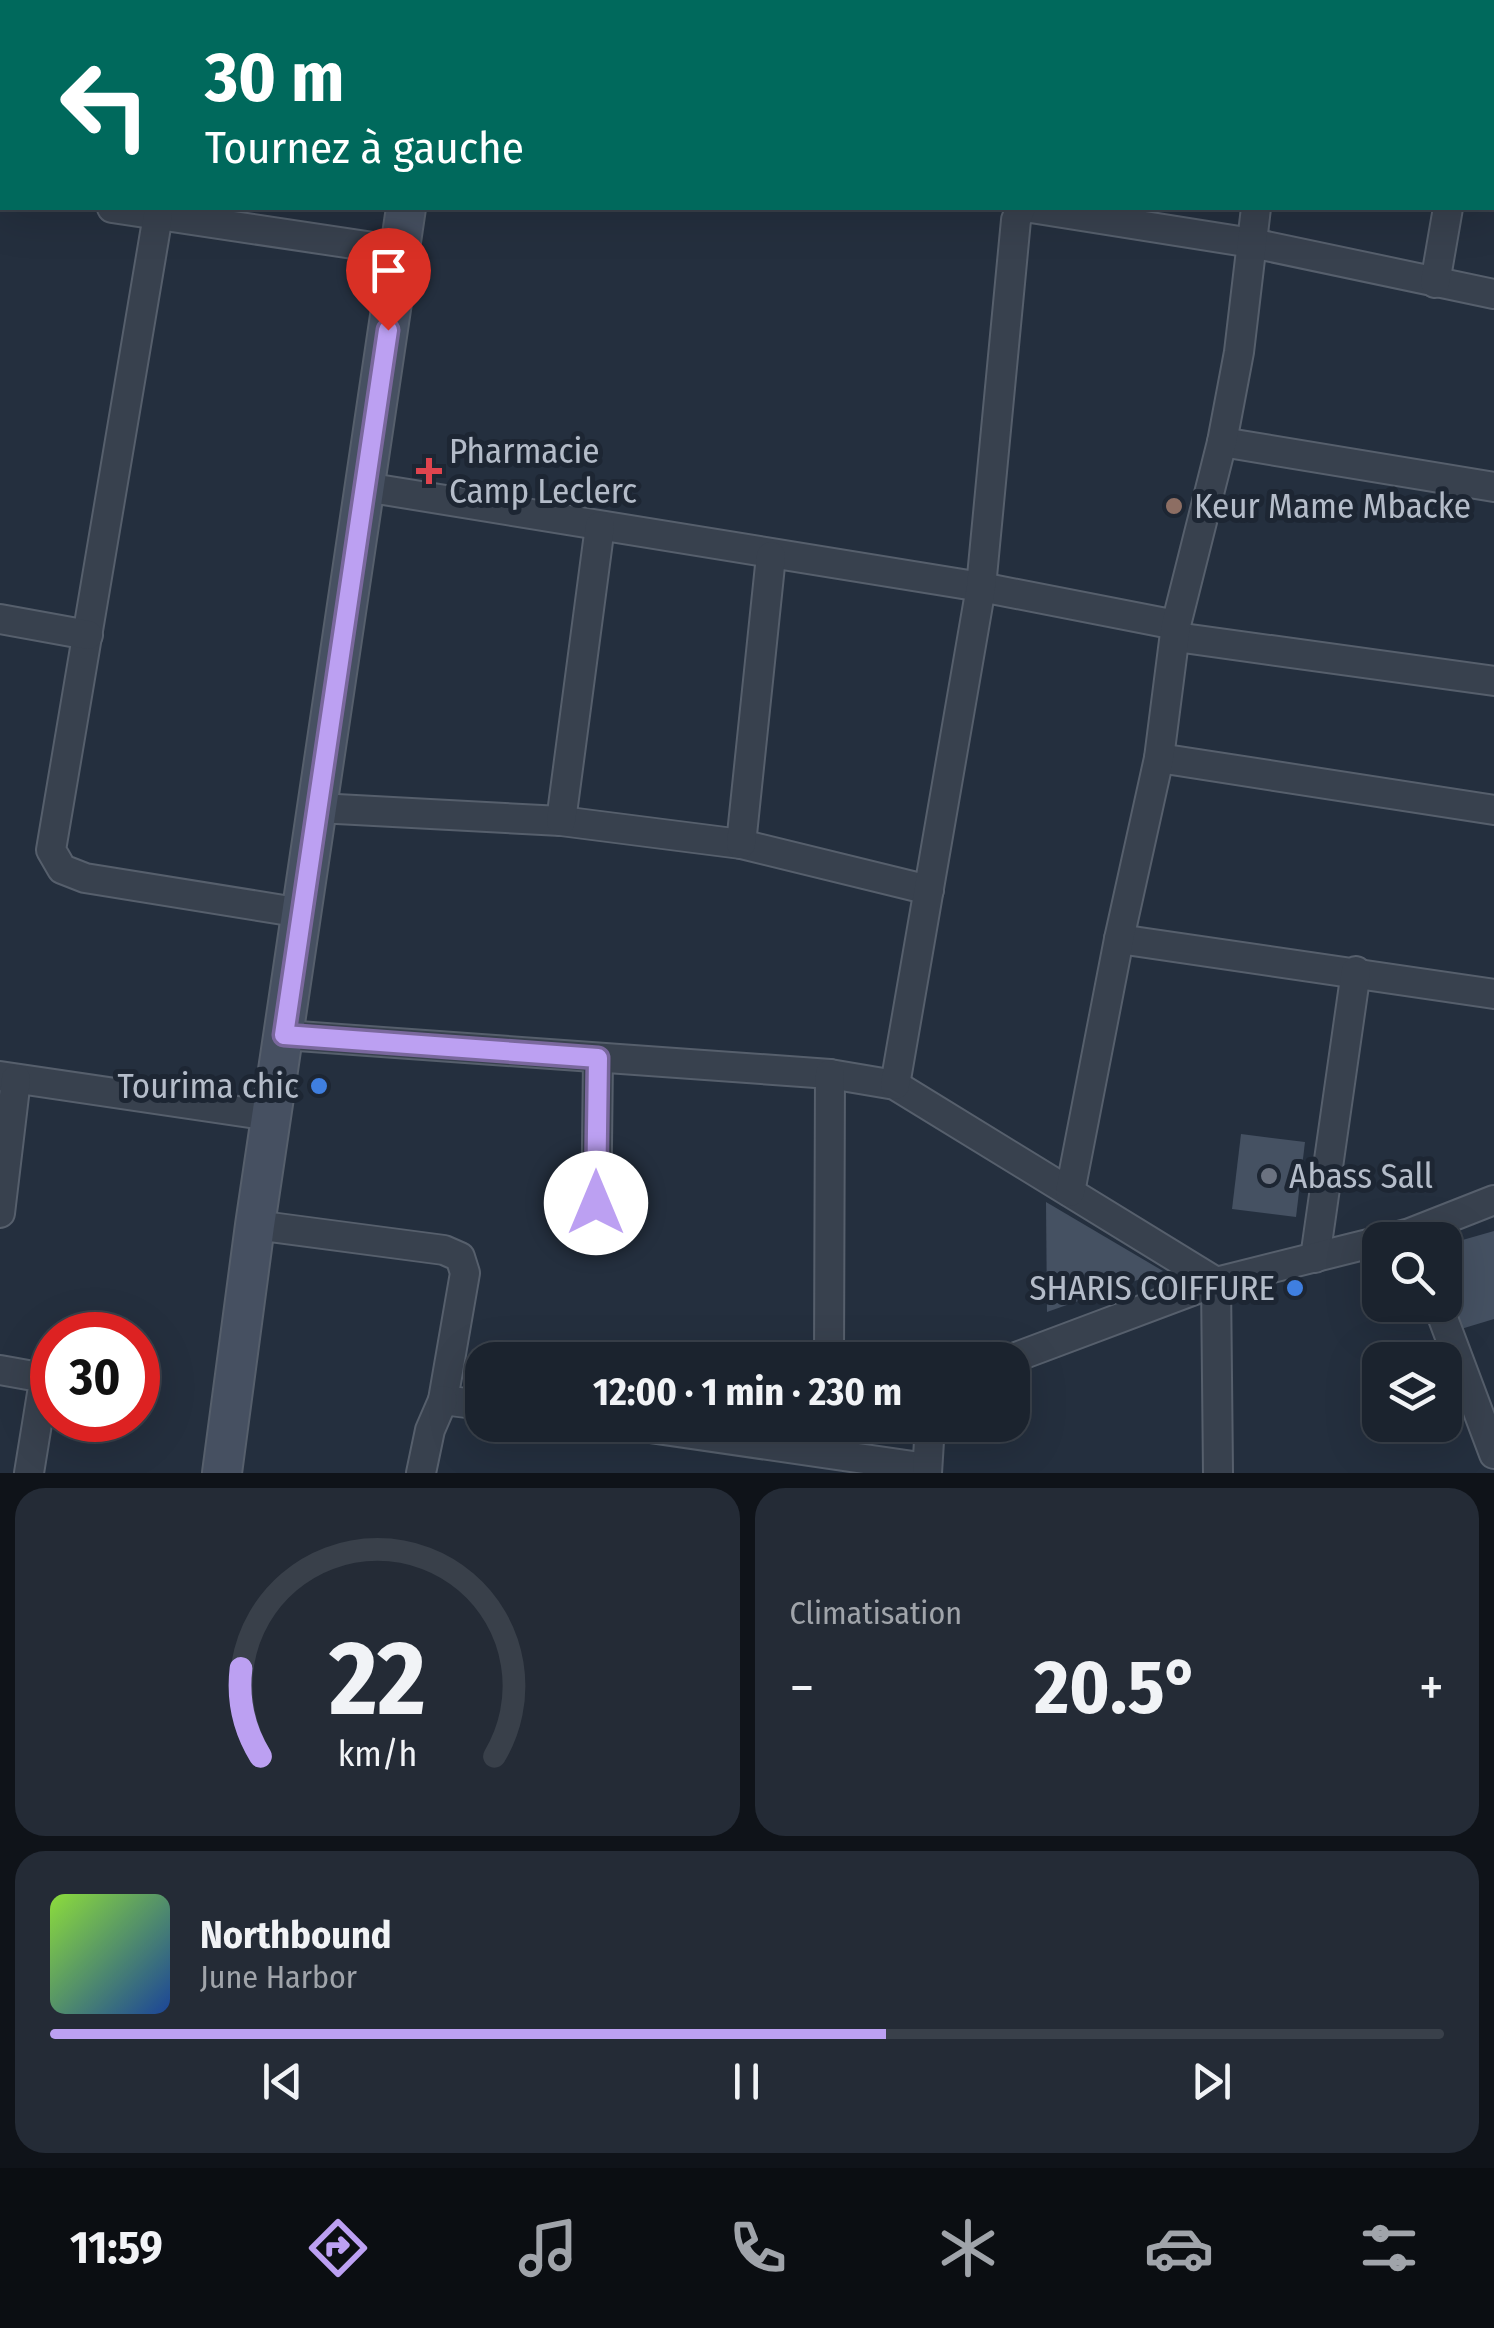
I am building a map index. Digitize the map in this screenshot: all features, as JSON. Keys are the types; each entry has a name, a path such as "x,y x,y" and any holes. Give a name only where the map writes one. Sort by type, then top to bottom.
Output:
{"street":[{"path":"125,210 400,251"},
{"path":"222,1473 255,1225 406,210"},
{"path":"895,1085 981,587 1016,220 1020,210"},
{"path":"1044,210 1252,243 1494,294"},
{"path":"1070,1192 1159,758 1176,631 1222,442 1239,352 1256,210"},
{"path":"1435,284 1448,210"},
{"path":"158,215 52,850 62,869 85,878 302,913"},
{"path":"1222,442 1494,487"},
{"path":"365,487 771,556 981,587 1176,631 1494,681"},
{"path":"562,822 600,526"},
{"path":"740,844 771,556"},
{"path":"0,619 88,635"},
{"path":"1159,758 1494,810"},
{"path":"318,808 562,822 740,844 928,890"},
{"path":"1119,939 1494,994"},
{"path":"1315,1258 1356,971"},
{"path":"284,1035 830,1074 895,1085 1216,1282"},
{"path":"596,1231 598,1058"},
{"path":"829,1342 830,1074"},
{"path":"0,1212 8,1078 271,1116"},
{"path":"1438,1222 1494,1200"},
{"path":"255,1225 444,1250 460,1258 465,1273 443,1400 430,1430 421,1473"},
{"path":"1030,1352 1216,1282 1362,1247"},
{"path":"1216,1282 1218,1473"},
{"path":"1444,1322 1494,1454"},
{"path":"0,1370 39,1377 43,1387 29,1473"},
{"path":"443,1400 465,1403"},
{"path":"709,1442 794,1460 927,1470 929,1442"}],"building":[{"name":"Abass Sall","path":"1241,1134 1305,1142 1296,1217 1232,1209"},
{"path":"1046,1202 1163,1271 1047,1312"},
{"path":"1494,1231 1494,1319 1461,1329 1459,1322 1462,1240"}],"place":[{"name":"Pharmacie Camp Leclerc","path":"429,471"},
{"name":"Keur Mame Mbacke","path":"1174,506"},
{"name":"Tourima chic","path":"319,1086"},
{"name":"Abass Sall","path":"1269,1176"},
{"name":"SHARIS COIFFURE","path":"1295,1288"}],"route":[{"path":"388,330 284,1035 598,1058 596,1203"}]}
